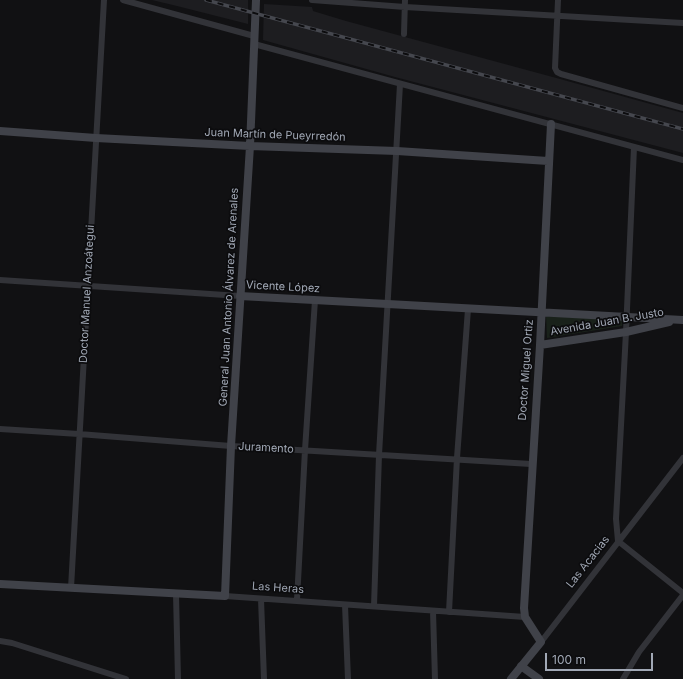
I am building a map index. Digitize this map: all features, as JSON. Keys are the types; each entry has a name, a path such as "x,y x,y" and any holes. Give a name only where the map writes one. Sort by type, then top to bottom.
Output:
{"street":[{"name":"Doctor Manuel Anzoátegui","path":"71,588 104,0"},
{"path":"124,0 400,84 683,160"},
{"name":"General Juan Antonio Álvarez de Arenales","path":"225,596 231,446 250,146 256,0"},
{"path":"312,0 405,7 683,23"},
{"path":"404,34 405,0"},
{"path":"558,0 555,68 557,72 683,108"},
{"path":"374,606 379,455 400,84"},
{"name":"Doctor Miguel Ortiz","path":"525,617 524,608 540,345 551,124"},
{"name":"Juan Martín de Pueyrredón","path":"0,131 96,138 250,146 397,151 548,161"},
{"path":"623,679 638,652 683,594 618,541 616,519 627,317 634,147"},
{"name":"Vicente López","path":"0,280 240,296 541,312"},
{"path":"297,600 315,300"},
{"path":"449,612 457,458 468,309"},
{"name":"Avenida Juan B. Justo","path":"541,312 681,320"},
{"name":"Avenida Juan B. Justo","path":"540,345 626,332 681,320"},
{"name":"Juramento","path":"0,429 231,446 457,458 532,464"},
{"name":"Las Acacias","path":"511,679 683,458"},
{"name":"Las Heras","path":"0,584 297,600 345,605 525,617"},
{"path":"176,594 178,679"},
{"path":"261,599 264,679"},
{"path":"345,605 348,679"},
{"path":"433,611 435,679"},
{"path":"525,617 541,642"},
{"path":"0,641 12,643 126,679"},
{"path":"522,666 539,679"}],"shaded area":[{"path":"152,0 248,0 248,24 177,6"},
{"path":"264,4 312,7 313,11 346,21 683,113 683,153 395,77 263,40"},
{"path":"546,316 623,320 622,326 547,338"}],"railway":[{"path":"206,0 683,129"}]}
